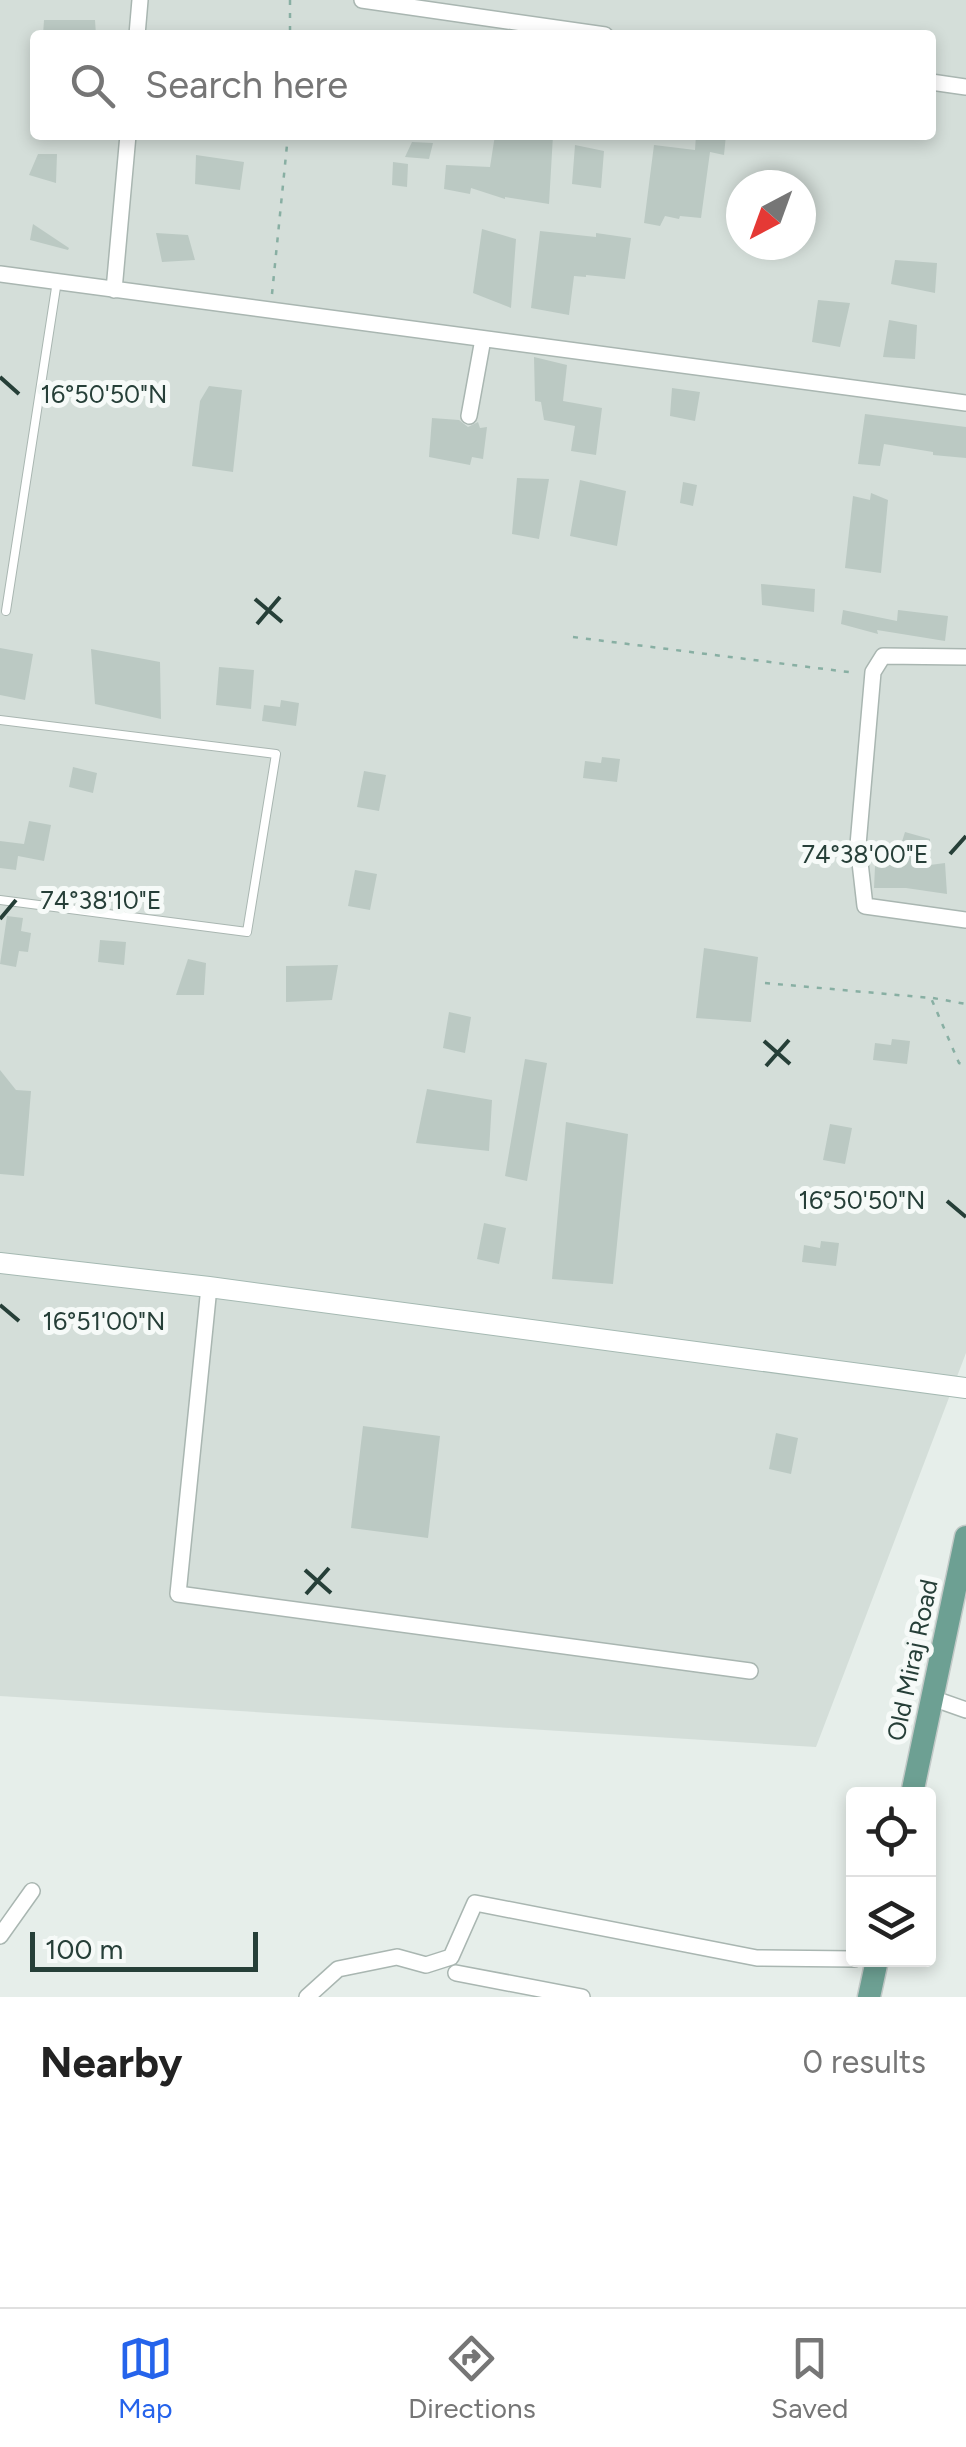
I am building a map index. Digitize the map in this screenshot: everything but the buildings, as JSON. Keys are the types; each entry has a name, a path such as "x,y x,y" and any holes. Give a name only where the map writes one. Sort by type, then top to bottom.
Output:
{"main road":[{"path":"0,1263 209,1287 966,1388"},
{"name":"Old Miraj Road","path":"913,1787 966,1538"},
{"path":"867,1996 875,1967"}],"street":[{"path":"137,30 140,0"},
{"path":"362,0 570,30"},
{"path":"936,83 966,87"},
{"path":"114,290 128,140"},
{"path":"0,274 966,403"},
{"path":"469,416 483,339"},
{"path":"966,657 884,656 873,672 858,846 865,906 966,920"},
{"path":"209,1287 178,1594 750,1671"},
{"path":"932,1698 966,1710"},
{"path":"0,1936 32,1891"},
{"path":"307,1997 338,1968 397,1957 426,1965 451,1957 475,1903 757,1958 846,1959"},
{"path":"456,1973 582,1997"}],"lane":[{"path":"6,611 57,282"},
{"path":"0,720 276,754 247,932 0,900"}],"path":[{"path":"290,0 290,30"},
{"path":"270,311 287,140"},
{"path":"573,636 866,674"},
{"path":"765,983 966,1004"},
{"path":"931,998 959,1063 966,1065"}],"shaded area":[{"path":"0,0 966,0 966,1353 816,1747 0,1696"}]}
